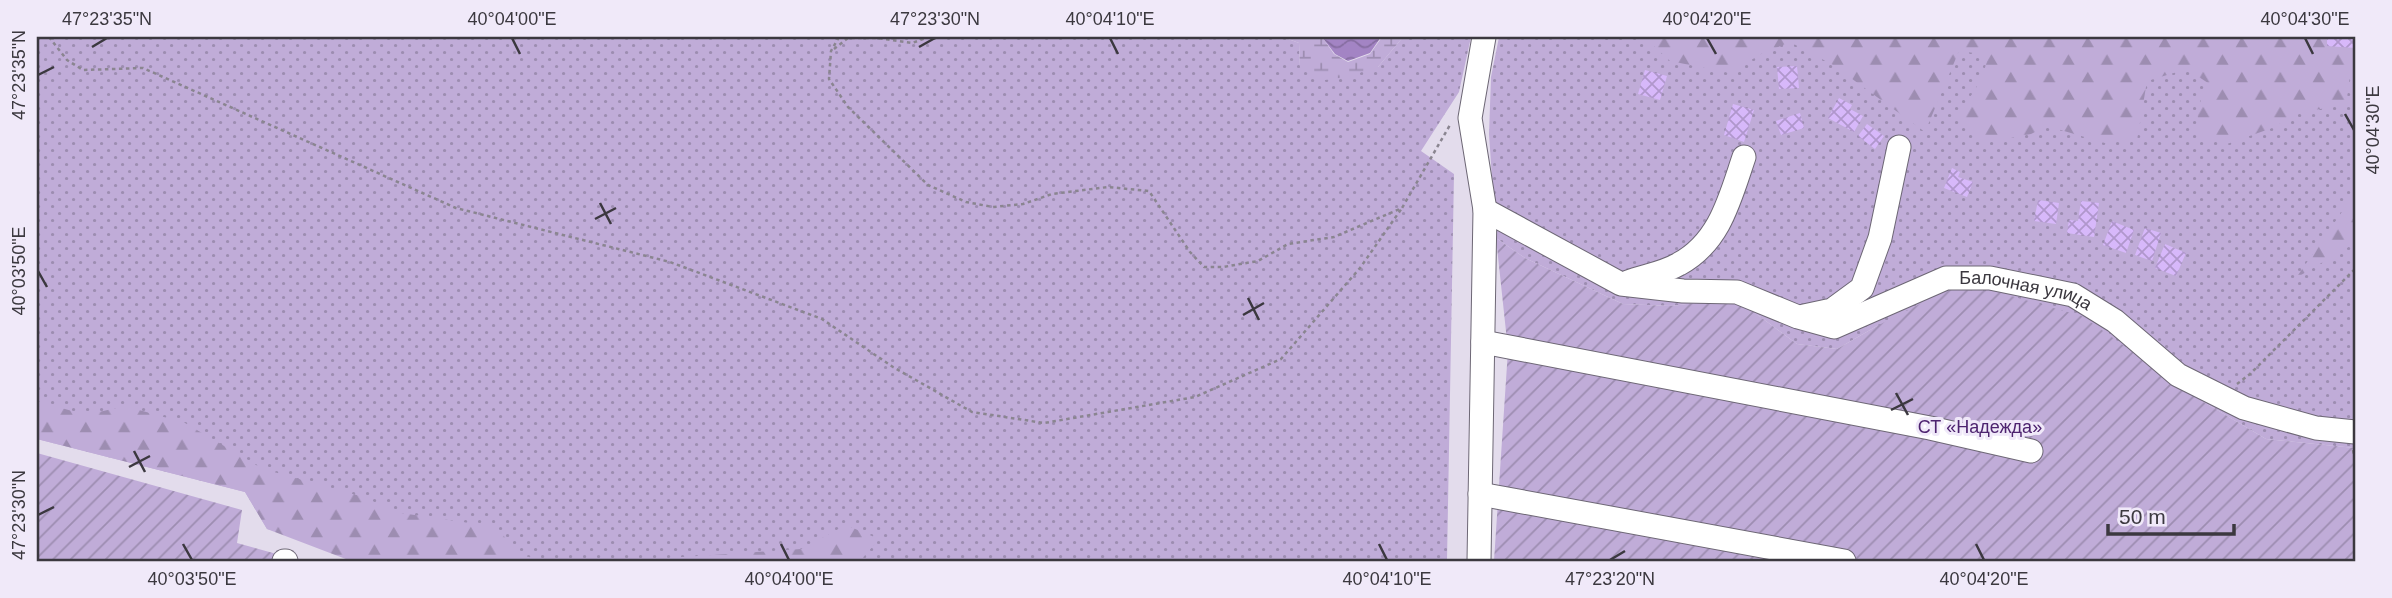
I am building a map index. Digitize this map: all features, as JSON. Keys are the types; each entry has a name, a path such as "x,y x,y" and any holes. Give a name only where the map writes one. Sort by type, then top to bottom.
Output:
{"street":[{"path":"1479,561 1485,210 1470,118 1484,37"},
{"path":"1798,317 1832,310 1862,288 1880,238 1899,147"},
{"path":"1621,284 1678,265 1703,247 1722,220 1744,157"},
{"name":"Балочная улица","path":"1485,210 1621,284 1683,291 1737,292 1798,317 1834,327 1946,278 1990,278 2073,295 2115,321 2178,375 2244,408 2316,428 2355,432"},
{"path":"1483,342 1930,428 2031,451"},
{"path":"1480,494 1844,561"}],"path":[{"path":"49,37 67,60 83,70 144,68 456,208 670,262 822,319 893,366 972,412 1044,423 1195,397 1282,359 1360,268 1402,208 1455,116"},
{"path":"839,37 831,51 829,79 848,107 928,185 966,202 993,207 1023,204 1052,194 1108,187 1149,191 1190,252 1204,267 1258,261 1288,244 1334,237 1402,208"},
{"path":"831,51 848,38 877,37 912,43 929,37"},
{"path":"2220,396 2250,374 2355,269"}],"green space":[{"path":"37,37 1283,37 1299,43 1300,67 1378,67 1403,37 1471,37 1459,92 1421,151 1454,174 1447,561 390,561 267,529 245,492 37,439"},
{"path":"1283,37 1322,37 1334,54 1348,62 1370,54 1382,37 1403,37 1378,67 1346,77 1318,81 1300,67 1299,43"},
{"path":"1499,37 2355,37 2355,448 2266,439 2202,401 1877,326 1837,349 1797,344 1735,298 1671,306 1623,304 1525,258 1496,238 1489,134 1491,77"},
{"path":"1644,37 2355,38 2346,105 2301,112 2272,128 2227,144 2200,136 2197,110 2208,83 2187,69 2147,81 2137,140 2105,143 2047,126 2031,134 1985,143 1956,119 1981,80 1989,55 1959,51 1925,132 1833,65 1790,42 1761,54 1730,73 1670,61"},
{"path":"2355,193 2355,243 2296,278"},
{"name":"СТ «Надежда»","path":"1496,238 1525,258 1623,304 1671,306 1735,298 1797,344 1837,349 1949,289 1997,292 2082,316 2202,401 2266,439 2355,448 2355,561 1494,561 1508,350"},
{"path":"37,401 86,415 125,406 185,423 263,469 360,496 401,513 496,527 520,555 546,561 351,561 267,529 245,492 37,439"},
{"path":"37,453 242,510 237,543 302,561 37,561"},
{"path":"846,525 879,539 860,561 623,561 801,549"}],"water":[{"path":"1322,37 1381,37 1370,53 1348,61 1335,54"}],"building":[{"path":"2327,37 2355,37 2355,48 2327,46"},
{"path":"1797,66 1799,88 1779,89 1777,67"},
{"path":"1645,70 1667,76 1660,100 1638,94"},
{"path":"1839,98 1852,105 1850,109 1863,116 1854,132 1828,118"},
{"path":"1733,104 1754,110 1744,142 1724,135"},
{"path":"1800,113 1804,128 1781,135 1776,121"},
{"path":"1867,124 1884,136 1875,149 1858,136"},
{"path":"1952,168 1960,172 1958,177 1973,182 1967,197 1944,188"},
{"path":"2038,200 2059,203 2056,224 2034,221"},
{"path":"2081,201 2099,203 2094,237 2067,233 2069,220 2078,221"},
{"path":"2112,221 2134,230 2126,253 2103,245"},
{"path":"2145,228 2161,233 2152,261 2135,255"},
{"path":"2165,244 2186,253 2176,276 2155,268"}]}
